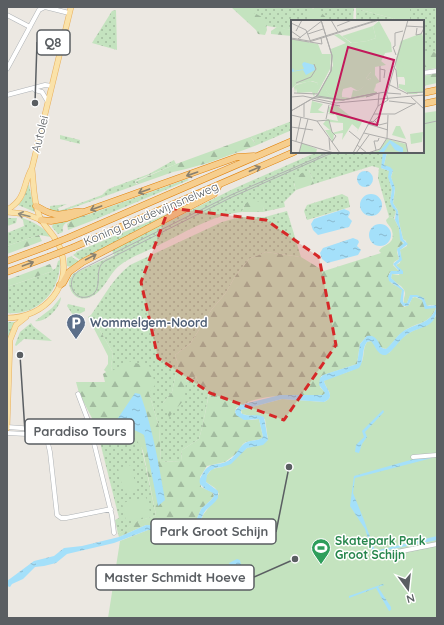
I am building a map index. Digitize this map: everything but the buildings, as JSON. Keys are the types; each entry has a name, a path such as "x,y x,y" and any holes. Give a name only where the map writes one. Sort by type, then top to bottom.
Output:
{"highway":[{"path":"424,93 437,90"},
{"path":"424,104 437,100"},
{"name":"Koning Boudewijnsnelweg","path":"7,261 70,237 291,141"},
{"name":"Koning Boudewijnsnelweg","path":"7,272 74,247 292,153"},
{"path":"41,220 56,220 84,212 237,157 259,156"},
{"path":"60,285 63,283 69,272 79,264 214,194 219,185"},
{"path":"36,206 48,212 57,214 75,211 84,212"}],"main road":[{"name":"Autolei","path":"7,211 18,202 32,168 70,10"},
{"name":"Autolei","path":"7,428 10,340 16,326 27,316 46,304 54,296 60,285 63,265 61,249 56,238 41,220 36,206 33,190 32,168"},
{"name":"Autolei","path":"7,211 26,214 41,220"},
{"name":"Autolei","path":"7,318 27,316"}],"street":[{"path":"7,69 39,10 45,7 70,10"},
{"path":"7,15 30,27"},
{"path":"424,73 437,71"},
{"path":"7,94 32,90 45,85 52,86"},
{"path":"32,90 40,91 48,102"},
{"path":"78,394 88,420 111,509 114,532"},
{"path":"7,428 49,430 88,420"},
{"path":"49,430 46,435 50,452 57,515 61,518 66,518 111,509"},
{"path":"7,433 46,435"},
{"path":"413,457 437,455"},
{"path":"372,557 437,544"}],"highlighted area":[{"path":"169,208 266,220 319,257 336,345 284,420 210,393 158,358 141,282"}],"green space":[{"path":"231,7 249,7 254,13 262,17 266,23 267,30 265,35 258,34 256,30"},
{"path":"238,7 311,7 310,16 312,20 291,20 291,30 261,25"},
{"path":"309,7 320,12 327,20 308,20 307,17"},
{"path":"354,7 353,20 326,20 313,8"},
{"path":"356,7 361,7 361,10 399,20 356,20"},
{"path":"361,7 410,7 410,19 399,20 361,10"},
{"path":"410,7 437,7 437,53 432,52 424,54 424,20 399,20 410,19"},
{"path":"116,10 117,50 92,43 112,11"},
{"path":"277,27 291,30 291,36 271,34 271,31"},
{"path":"429,49 437,53 437,68 424,71 424,53"},
{"path":"437,73 437,83 424,86 424,76"},
{"path":"437,111 437,305 426,305 424,298 410,296 407,303 404,303 404,290 391,278 392,274 399,275 401,270 396,265 400,263 400,250 407,246 406,241 403,239 398,211 393,203 395,190 391,177 393,171 384,165 387,153 424,153 424,113"},
{"path":"291,121 291,130 252,147 255,142 250,137"},
{"path":"60,135 80,140 80,144 60,139"},
{"path":"250,137 255,143 252,147 208,163 173,172 139,184 135,182 176,164"},
{"path":"315,153 384,153 381,168 389,171 389,180 392,189 390,202 396,211 394,218 389,217 378,178 379,168 372,166 314,184 309,170 294,184 296,190 284,202 285,207 263,212 264,207 245,204 242,212 209,221 128,260 115,270 98,293 93,296 84,299 80,298 74,295 70,289 69,281 73,274 114,255 112,250 233,189"},
{"path":"174,160 176,164 135,181 136,184 139,184 64,211 60,212 50,211 50,206 67,204 58,208 59,211 102,195 108,189 149,174"},
{"path":"309,170 314,184 296,190 294,182 296,177"},
{"path":"187,179 189,180 94,220 90,214"},
{"path":"28,185 35,212 18,205 24,197"},
{"path":"342,194 348,197 350,207 307,220 304,211 307,205"},
{"path":"250,200 262,202 264,207 263,212 242,212 245,204"},
{"path":"177,210 80,260 73,255 76,252"},
{"path":"287,211 301,257 266,252 249,259 236,275 225,294 212,309 190,344 175,355 178,364 172,392 163,403 183,400 185,382 196,376 201,391 209,393 199,439 182,450 181,461 161,462 159,427 149,393 112,371 111,366 113,353 91,315 113,282 130,265 222,222 240,217 265,217"},
{"path":"90,214 94,220 68,230 67,224 71,221 70,220"},
{"path":"19,217 37,224 51,237 39,235 7,246 7,233 24,226 23,220"},
{"path":"389,217 394,218 399,228 401,240 404,244 398,248 397,252 399,259 394,262 393,265 399,271 389,273 391,283 402,289 401,303 404,307 409,305 412,298 415,297 436,308 430,318 404,331 387,349 382,348 367,336 360,344 357,364 321,376 320,387 326,393 323,395 267,397 256,399 236,408 235,413 251,420 259,419 263,437 261,439 246,442 237,453 225,462 207,466 200,477 201,487 212,492 214,496 201,509 195,523 187,527 146,525 119,537 118,534 134,523 156,515 141,446 130,434 111,422 96,426 79,393 76,382 105,382 103,374 106,372 104,370 108,364 108,356 88,317 91,315 113,353 111,366 112,371 128,361 151,367 155,385 149,393 159,427 161,462 181,461 182,450 199,439 209,394 201,391 196,376 186,381 184,400 169,417 163,403 172,392 178,364 175,355 190,344 212,309 225,294 236,275 249,259 266,252 301,257 324,271 381,253 379,251 391,242 393,236 386,220"},
{"path":"7,218 17,218 16,223 7,226"},
{"path":"70,221 64,225 63,232 58,234 52,227 53,224"},
{"path":"39,235 42,241 7,254 7,246"},
{"path":"72,256 79,261 71,267 67,266 67,258"},
{"path":"60,260 56,282 46,299 38,306 28,310 18,313 7,313 7,287 50,272 56,268 58,261"},
{"path":"50,264 53,270 50,272 7,287 7,280"},
{"path":"61,297 56,310 52,314 44,320 35,321 52,308"},
{"path":"68,304 85,308 85,311 77,315 73,315 67,306"},
{"path":"437,314 437,618 108,618 120,541 148,530 191,531 201,521 203,515 219,494 215,488 205,480 212,469 222,467 247,448 268,440 265,419 242,414 241,410 282,399 324,402 330,398 330,395 324,381 357,367 363,359 367,342 371,341 389,353 403,337 410,332 427,325"},
{"path":"7,322 17,322 9,335 7,378"},
{"path":"31,323 52,341 24,339 16,346 15,345 20,332"},
{"path":"111,422 135,438 141,445 156,515 139,521 118,534 115,520 119,518 96,426"},
{"path":"131,465 137,491 124,494 118,468"},
{"path":"146,497 151,516 126,521 122,503"}],"water":[{"path":"383,153 387,153 384,165 393,170 391,177 395,188 393,203 398,211 403,239 408,244 400,250 402,260 396,265 403,271 403,274 392,274 391,278 404,290 404,303 407,303 410,295 417,295 424,298 427,306 437,305 434,320 430,324 409,333 386,355 379,353 371,341 367,342 359,368 324,381 330,398 324,402 282,399 241,410 241,413 244,414 264,417 268,440 263,445 247,448 231,464 215,468 210,471 207,475 206,482 218,491 218,498 206,510 197,527 191,531 148,530 114,543 67,554 56,563 35,567 23,579 12,584 10,587 7,586 7,581 34,561 54,556 64,548 82,546 119,537 146,525 187,527 195,523 201,509 214,496 213,493 205,489 200,484 200,478 205,470 212,465 227,462 245,443 263,437 259,419 244,420 236,415 235,411 240,405 280,395 323,395 325,393 319,385 320,378 323,375 357,364 360,344 367,336 375,337 382,348 386,349 401,333 430,318 436,308 425,309 422,300 416,297 413,297 408,306 403,306 400,302 402,290 389,281 388,276 391,271 399,271 393,264 399,259 397,249 404,243 400,240 399,228 395,220 396,211 390,202 392,189 388,177 389,171 381,168"},
{"path":"362,171 368,171 373,176 371,185 368,187 362,187 357,182 357,176"},
{"path":"371,194 379,197 382,205 379,213 371,216 363,213 360,205 363,197"},
{"path":"344,209 350,213 348,217 352,221 349,227 318,235 313,230 311,224 314,219"},
{"path":"380,224 384,225 390,231 390,239 384,245 380,246 376,245 370,239 369,235 370,231 376,225"},
{"path":"353,238 359,242 357,246 361,250 358,255 327,263 322,259 320,253 323,248"},
{"path":"135,393 140,394 141,396 158,461 165,500 158,506 144,435 134,430 121,428 116,421"},
{"path":"383,410 384,412 365,432 367,437 362,444 359,453 355,452 356,445 364,437 362,431"},
{"path":"432,458 355,478 353,493 375,551 437,536 437,540 373,553 365,529 350,506 354,476 414,459"},
{"path":"237,559 240,560 241,565 235,567 230,565 229,563"},
{"path":"383,584 384,585 378,587 391,607 391,610 389,611 376,588 349,598 349,596"}],"tram line":[{"path":"424,124 437,121"},
{"path":"328,153 231,195 80,270 72,280 71,285 75,294 84,297 90,296 94,293 97,289 99,269 105,261 232,197 332,153"}],"place":[{"name":"Q8","path":"35,103"},
{"name":"Wommelgem-Noord","path":"76,340"},
{"name":"Paradiso Tours","path":"20,355"},
{"name":"Park Groot Schijn","path":"289,467"},
{"name":"Master Schmidt Hoeve","path":"295,559"},
{"name":"Skatepark Park Groot Schijn","path":"321,565"}]}
